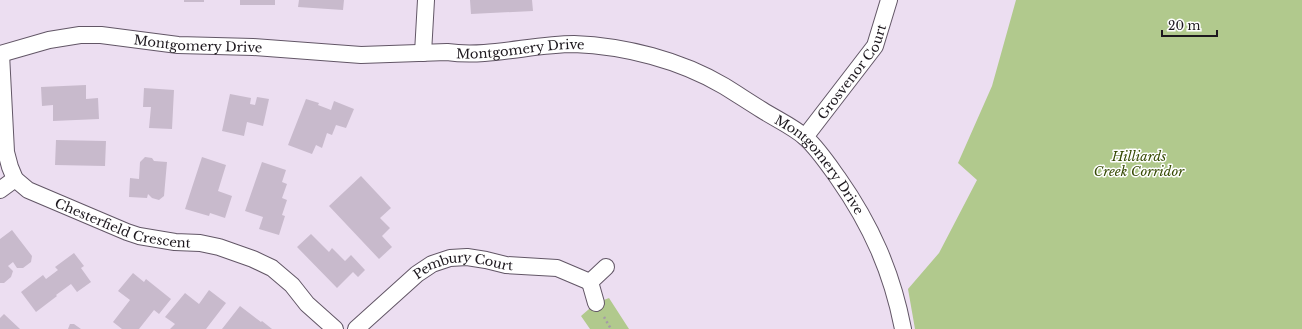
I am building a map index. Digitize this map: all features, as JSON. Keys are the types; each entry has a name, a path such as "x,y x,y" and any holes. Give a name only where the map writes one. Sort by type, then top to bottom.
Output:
{"street":[{"path":"423,53 426,0"},
{"name":"Grosvenor Court","path":"805,137 875,46 889,0"},
{"name":"Montgomery Drive","path":"1,54 49,40 80,35 101,35 178,45 253,47 361,55 447,52 461,54 574,44 631,51 659,59 692,70 723,86 805,137 831,168 871,232 890,278 899,308 903,329"},
{"path":"0,190 15,179 6,152 1,54"},
{"name":"Chesterfield Crescent","path":"15,179 28,190 127,232 157,240 200,243 219,247 254,259 272,268 292,285 307,304 335,329"},
{"name":"Pembury Court","path":"356,329 417,274 432,264 450,258 467,257 506,265 557,268 590,282"},
{"path":"596,303 590,282 606,267"}],"green space":[{"name":"Hilliards Creek Corridor","path":"1016,0 1302,0 1302,329 915,329 908,289 939,253 977,180 958,163 992,86"},
{"path":"609,298 629,329 590,329 581,316 596,303"}],"building":[{"path":"184,0 204,0 204,2 184,2"},
{"path":"240,0 275,0 275,5 240,5"},
{"path":"299,0 344,0 343,10 298,7"},
{"path":"470,0 532,0 533,11 471,14"},
{"path":"86,85 86,99 98,98 99,119 53,121 53,105 42,106 41,87"},
{"path":"144,88 174,90 172,129 149,128 151,107 143,107"},
{"path":"230,94 251,98 250,104 255,105 257,97 269,99 263,126 247,122 244,136 222,131"},
{"path":"306,99 319,103 318,105 331,110 334,101 354,109 346,128 336,125 332,135 327,133 322,148 316,145 312,154 288,145"},
{"path":"56,140 106,141 105,166 55,165"},
{"path":"145,157 152,158 154,161 167,162 164,196 159,200 152,198 148,194 147,198 129,197 130,178 139,179 140,162"},
{"path":"202,157 226,165 218,191 232,196 225,218 210,213 209,216 185,209"},
{"path":"262,162 286,170 282,182 287,184 282,198 287,200 282,215 285,216 279,235 259,229 263,217 245,211"},
{"path":"361,176 391,208 380,218 390,228 382,236 392,247 379,259 329,206"},
{"path":"12,230 32,256 31,262 23,268 17,268 13,262 8,266 13,271 11,277 4,283 0,283 0,239"},
{"path":"311,234 329,252 332,248 345,261 351,255 365,270 358,277 353,272 337,288 297,247"},
{"path":"74,253 84,266 81,268 91,282 77,292 71,284 36,312 21,292 43,275 46,279 58,270 55,267"},
{"path":"133,273 144,282 146,279 171,299 159,314 154,310 139,329 122,329 113,322 130,300 118,291"},
{"path":"209,290 226,303 206,329 170,329 175,324 165,317 185,293 199,304"},
{"path":"240,306 261,322 262,321 272,329 222,329"},
{"path":"4,314 20,329 0,329 0,318"},
{"path":"70,324 74,324 81,329 68,329"}]}
